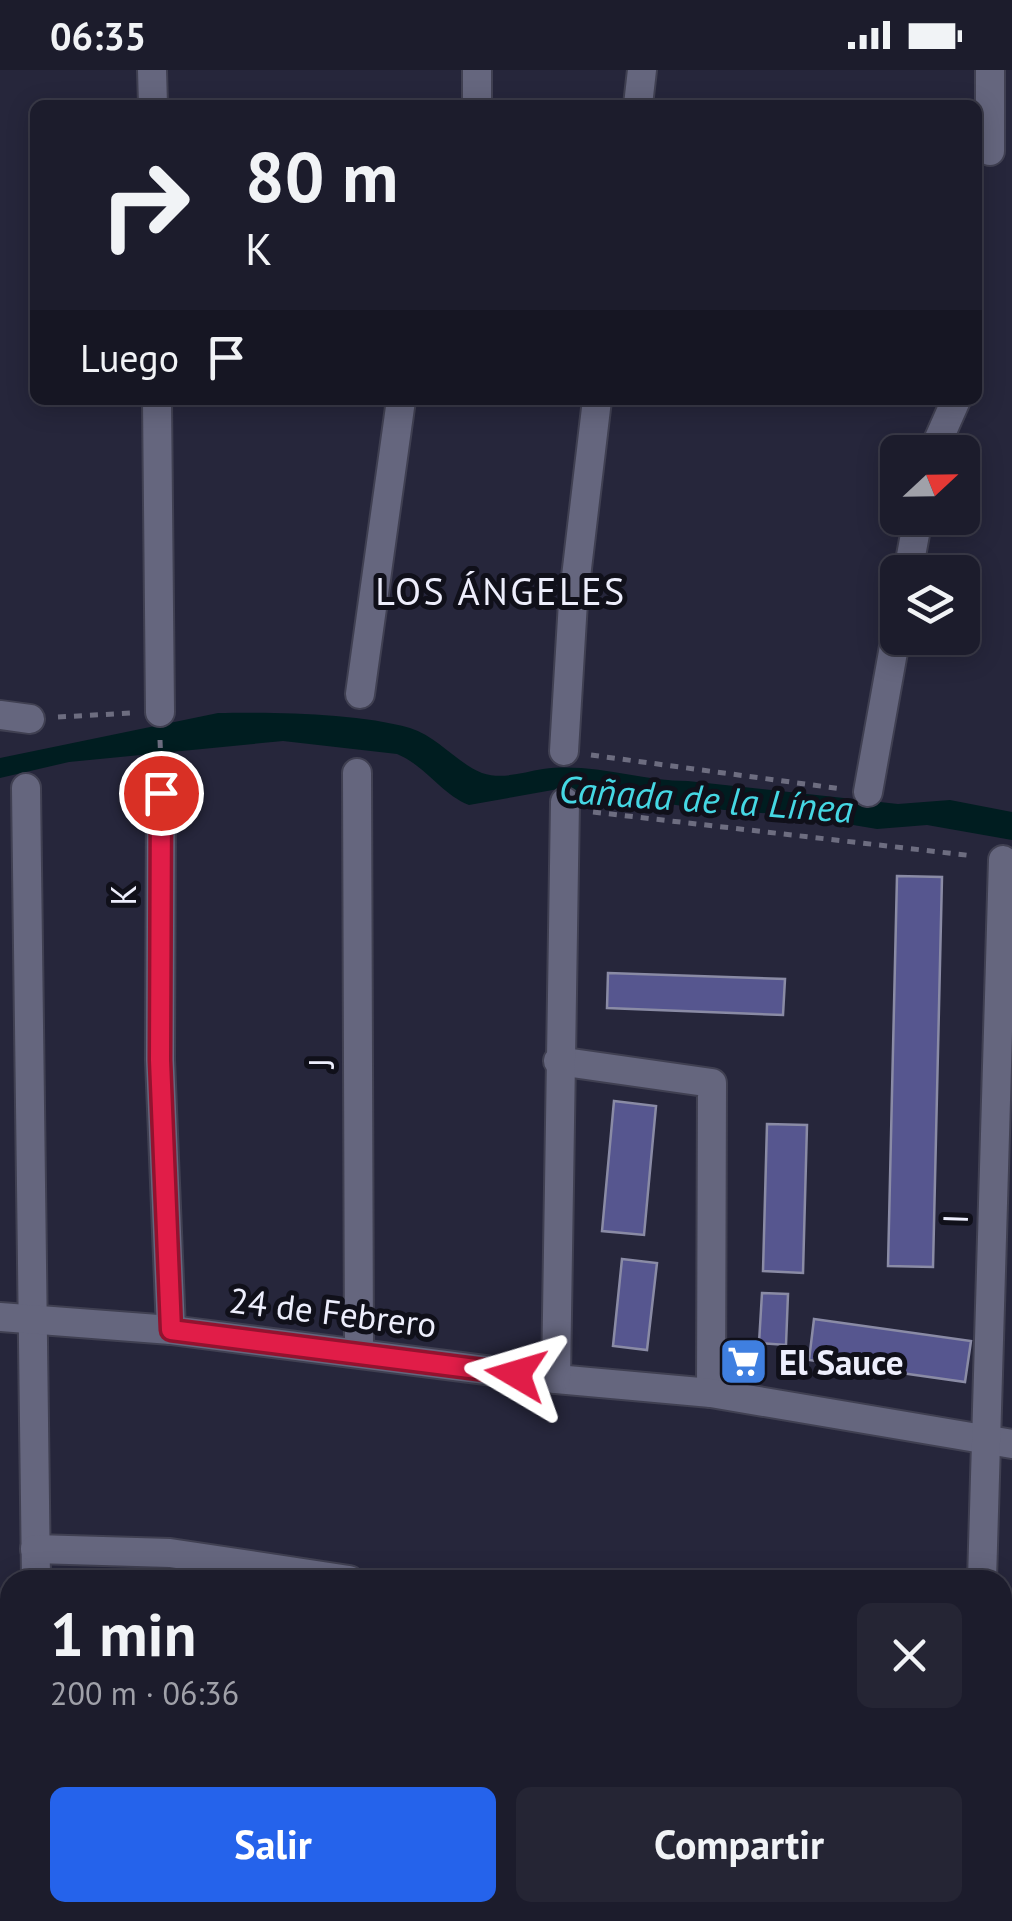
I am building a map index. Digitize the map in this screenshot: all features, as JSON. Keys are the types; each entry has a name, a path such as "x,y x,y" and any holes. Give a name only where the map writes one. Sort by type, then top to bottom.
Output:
{"street":[{"path":"152,70 153,100"},
{"path":"476,70 477,100"},
{"path":"639,100 642,70"},
{"path":"990,70 993,154"},
{"path":"157,405 160,712"},
{"path":"360,694 400,405"},
{"path":"564,751 573,602 596,405"},
{"path":"941,435 954,405"},
{"path":"868,792 892,655"},
{"path":"0,715 30,719"},
{"name":"J","path":"358,773 359,1353"},
{"path":"26,788 36,1570"},
{"name":"K","path":"161,793 160,1060 171,1330"},
{"path":"556,1379 565,806"},
{"name":"I","path":"983,1570 999,1442 1003,860"},
{"path":"558,1062 712,1083 711,1392"},
{"name":"24 de Febrero","path":"0,1317 171,1330 556,1379 711,1392 999,1442"},
{"path":"35,1549 170,1553 283,1570"}],"path":[{"path":"30,719 160,712 161,793"},
{"path":"564,751 868,792"},
{"path":"565,806 1003,860"}],"water":[{"name":"Cañada de la Línea","path":"218,713 316,714 389,723 420,732 473,769 490,775 580,768 898,804 950,800 1012,812 1012,840 927,825 877,829 564,788 469,805 397,754 283,741 69,762 0,778 0,758"}],"building":[{"path":"897,876 942,877 933,1267 888,1266"},
{"path":"608,973 785,979 783,1015 607,1008"},
{"path":"614,1101 656,1106 644,1235 602,1231"},
{"path":"767,1124 807,1125 803,1273 763,1271"},
{"path":"622,1259 657,1263 647,1350 613,1346"},
{"path":"762,1293 788,1294 786,1345 759,1343"},
{"path":"814,1319 971,1341 965,1382 809,1360"}],"place":[{"name":"El Sauce","path":"744,1362"}],"district":[{"name":"LOS ÁNGELES","path":"501,590"}],"route":[{"path":"161,793 160,1060 171,1330 516,1374"}]}
